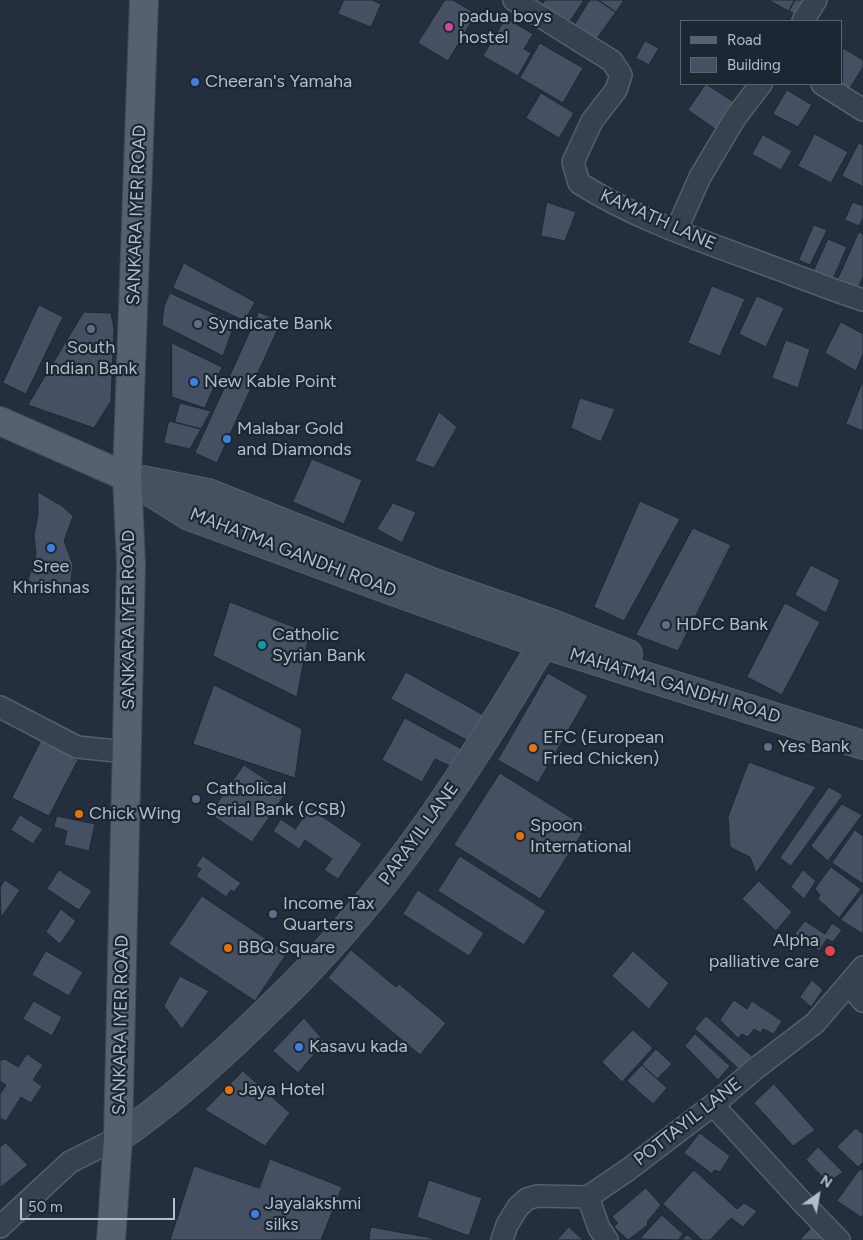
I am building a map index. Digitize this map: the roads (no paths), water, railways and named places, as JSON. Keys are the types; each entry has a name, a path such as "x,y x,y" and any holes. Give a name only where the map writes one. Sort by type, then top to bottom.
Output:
{"main road":[{"name":"SANKARA IYER ROAD","path":"111,1240 118,1138 131,563 127,477 144,0"},
{"path":"0,421 127,477"},
{"name":"MAHATMA GANDHI ROAD","path":"127,477 189,516 546,634 863,745"},
{"name":"MAHATMA GANDHI ROAD","path":"546,634 863,728"},
{"name":"PARAYIL LANE","path":"118,1138 149,1117 230,1048 312,967 346,928 385,882 433,817 477,752 546,634"}],"street":[{"path":"804,20 816,0"},
{"name":"KAMATH LANE","path":"522,2 612,61 621,75 616,90 592,121 573,162 579,183 607,200 676,231 820,286 863,300"},
{"path":"676,231 700,177 735,118 760,85"},
{"path":"824,85 863,110"},
{"path":"0,708 76,747 127,752"},
{"name":"POTTAYIL LANE","path":"588,1197 629,1169 713,1105 755,1069 815,1023 863,967"},
{"path":"849,985 863,1001"},
{"path":"713,1105 800,1201 839,1240"},
{"path":"0,1227 70,1162 118,1138"},
{"path":"502,1240 507,1225 518,1206 537,1196 588,1197 599,1228 608,1240"}],"place":[{"name":"padua boys hostel","path":"449,27"},
{"name":"Cheeran's Yamaha","path":"195,82"},
{"name":"Syndicate Bank","path":"198,324"},
{"name":"South Indian Bank","path":"91,329"},
{"name":"New Kable Point","path":"194,382"},
{"name":"Malabar Gold and Diamonds","path":"227,439"},
{"name":"Sree Khrishnas","path":"51,548"},
{"name":"HDFC Bank","path":"666,625"},
{"name":"Catholic Syrian Bank","path":"262,645"},
{"name":"Yes Bank","path":"768,747"},
{"name":"EFC (European Fried Chicken)","path":"533,748"},
{"name":"Catholical Serial Bank (CSB)","path":"196,799"},
{"name":"Chick Wing","path":"79,814"},
{"name":"Spoon International","path":"520,836"},
{"name":"Income Tax Quarters","path":"273,914"},
{"name":"BBQ Square","path":"228,948"},
{"name":"Alpha palliative care","path":"830,951"},
{"name":"Kasavu kada","path":"299,1047"},
{"name":"Jaya Hotel","path":"229,1090"},
{"name":"Jayalakshmi silks","path":"255,1214"}]}
